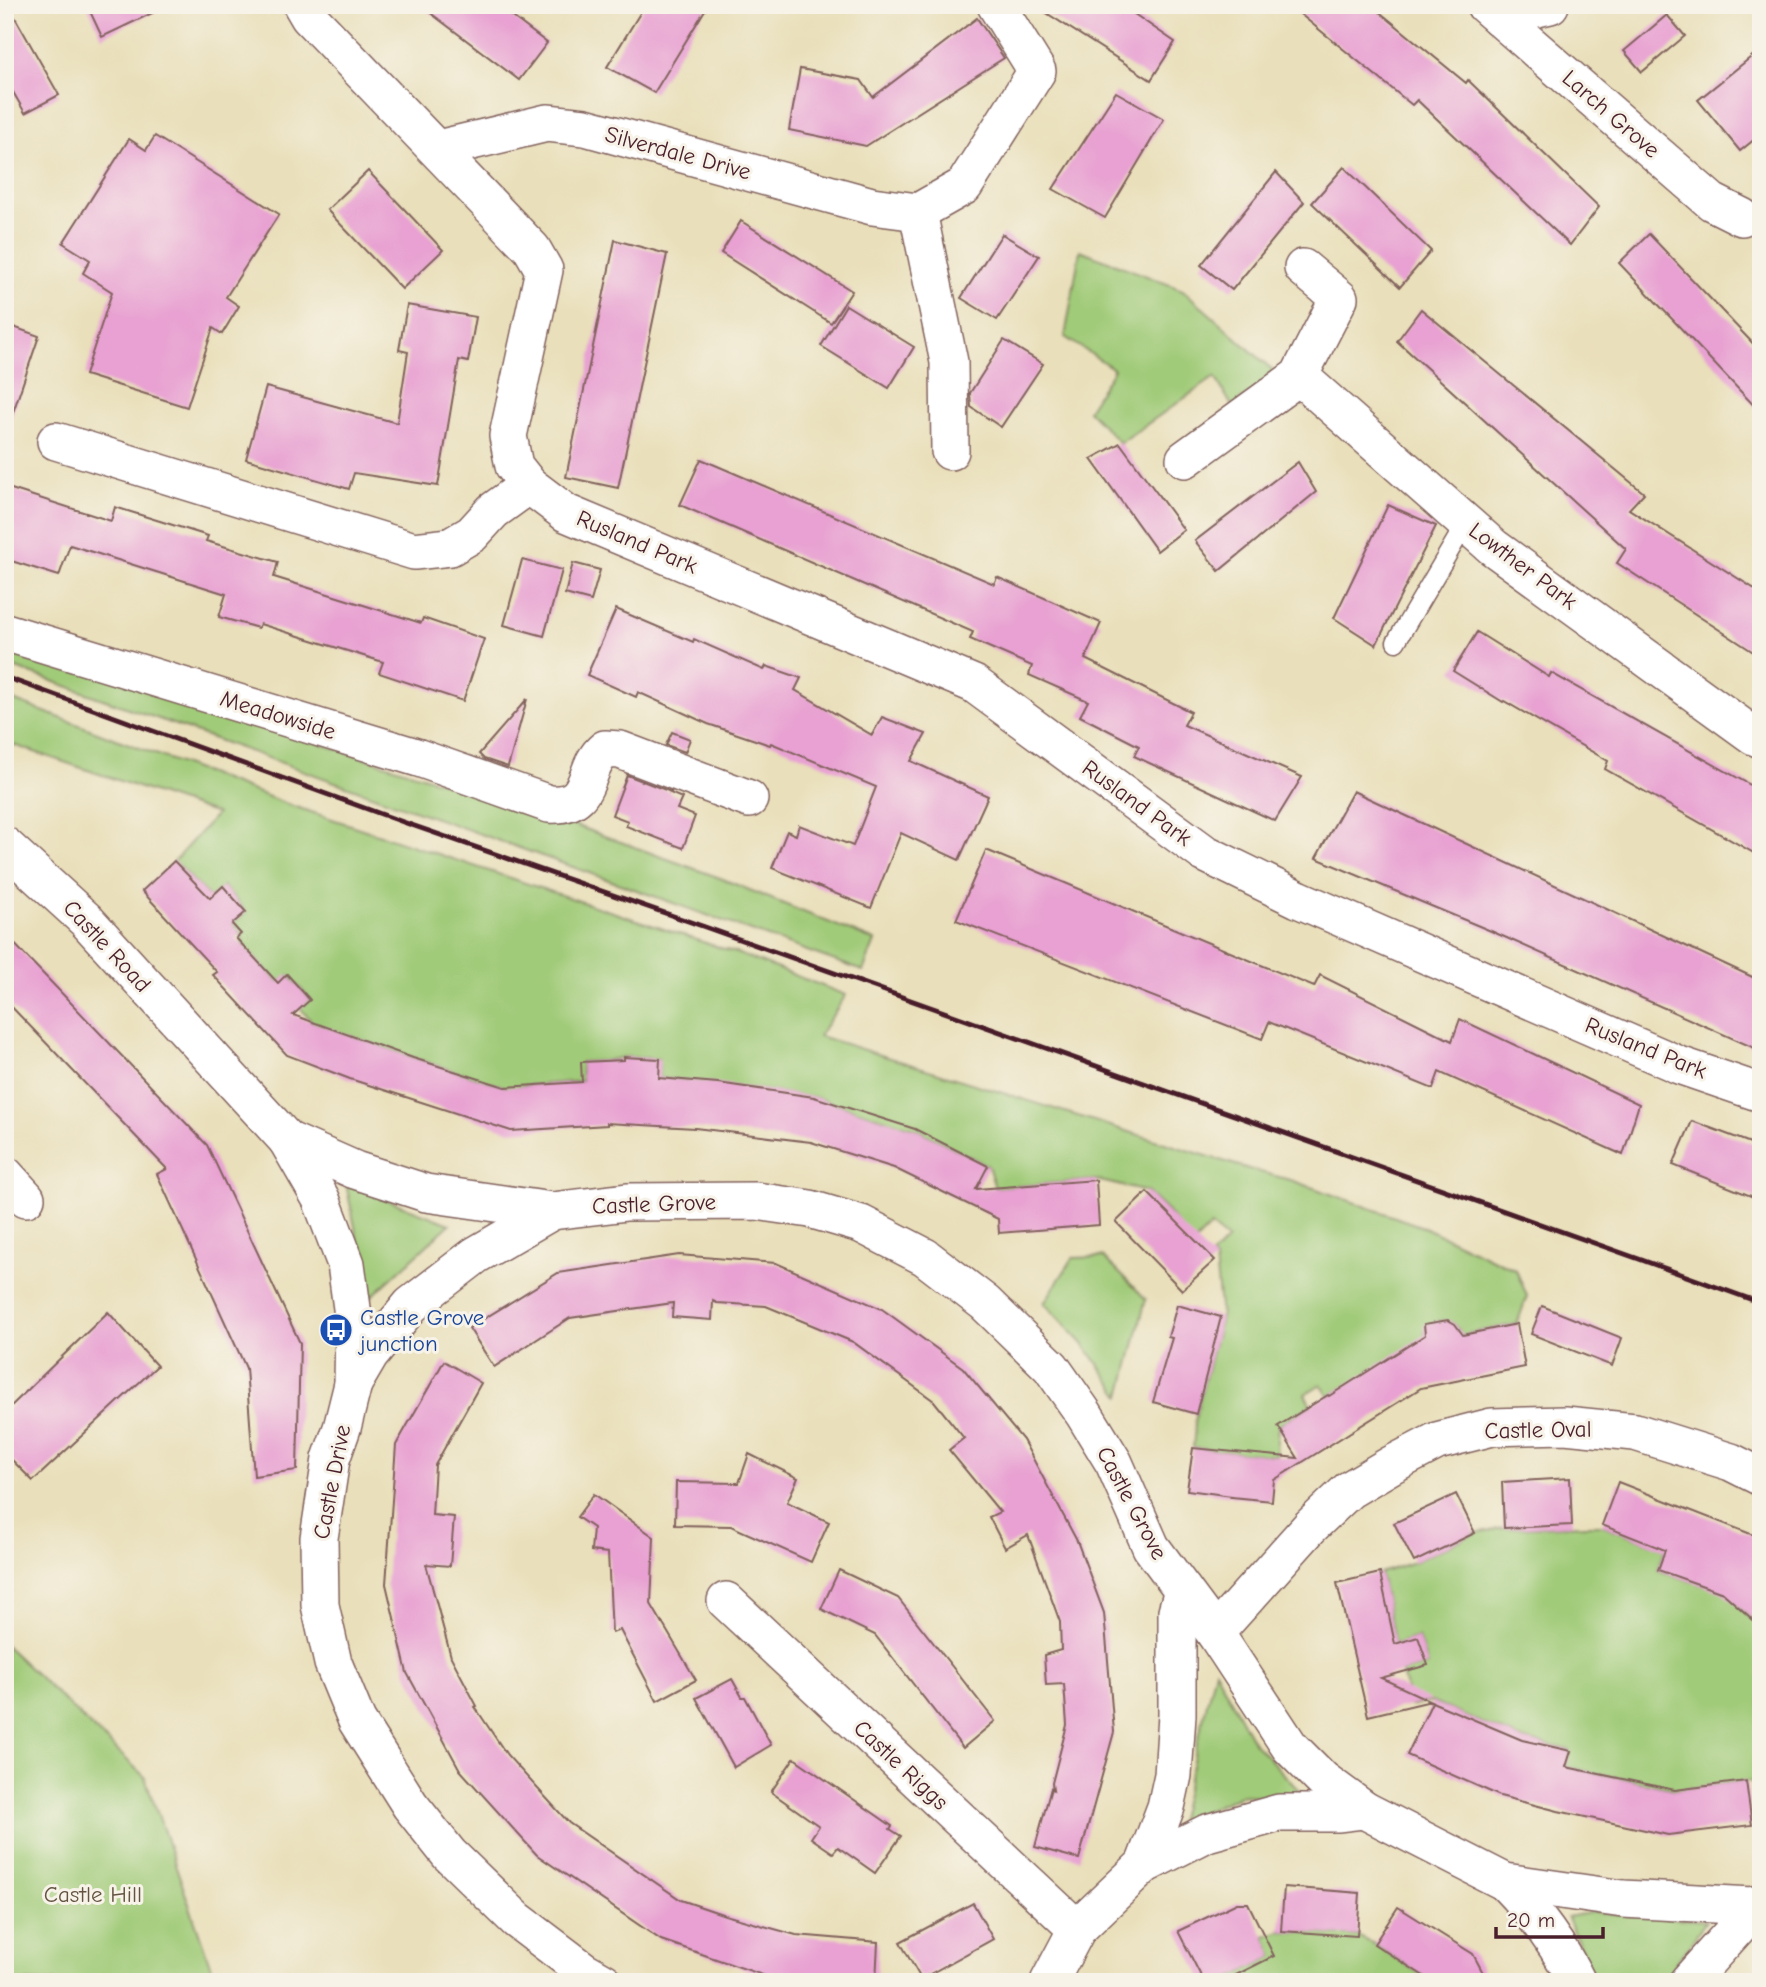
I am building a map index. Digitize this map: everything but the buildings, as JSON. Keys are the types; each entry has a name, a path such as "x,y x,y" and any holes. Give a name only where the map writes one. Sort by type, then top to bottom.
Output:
{"street":[{"name":"Rusland Park","path":"302,5 309,17 533,249 544,270 508,436 514,466 529,485 566,513 974,684 1204,853 1298,899 1666,1059 1761,1093"},
{"path":"950,451 949,362 918,212 964,187 1037,71 996,5"},
{"path":"1492,11 1550,5"},
{"name":"Larch Grove","path":"1492,11 1712,202 1755,220"},
{"name":"Silverdale Drive","path":"438,149 547,123 585,127 872,206 918,212"},
{"path":"1185,459 1299,376 1339,298 1303,268"},
{"name":"Lowther Park","path":"1299,376 1493,547 1761,739"},
{"path":"56,440 414,551 450,547 472,534 493,511 529,485"},
{"name":"Meadowside","path":"5,632 419,758 549,804 564,805 574,799 587,785 598,754 606,749 620,750 749,799"},
{"name":"Castle Road","path":"5,846 86,920 203,1050"},
{"name":"Castle Grove","path":"203,1050 287,1140 355,1170 426,1193 552,1211 627,1202 757,1201 810,1209 861,1224 925,1257 985,1303 1051,1367 1114,1463 1151,1547 1214,1633 1290,1747 1323,1780 1364,1810 1506,1882 1623,1899 1756,1905"},
{"name":"Castle Drive","path":"287,1140 320,1199 346,1264 355,1323 353,1384 331,1459 319,1538 320,1605 333,1664 357,1721 410,1805 449,1854 517,1920 583,1970 604,1982"},
{"name":"Castle Grove","path":"353,1384 370,1355 411,1306 476,1255 552,1211"},
{"name":"Castle Oval","path":"1214,1633 1310,1527 1349,1490 1437,1441 1492,1427 1565,1425 1635,1432 1731,1462 1761,1477"},
{"path":"1144,1865 1166,1807 1173,1775 1177,1715 1177,1611 1183,1590"},
{"name":"Castle Riggs","path":"726,1601 1077,1930"},
{"path":"1049,1982 1077,1930 1144,1865 1207,1833 1279,1813 1339,1813 1364,1810"},
{"path":"1506,1882 1532,1910 1569,1965 1577,1982"},
{"name":"Castle Grove","path":"1688,1982 1756,1905"}],"lane":[{"path":"1396,642 1466,523"}],"green space":[{"path":"1080,250 1183,290 1277,374 1232,406 1215,377 1120,443 1088,410 1114,369 1065,337"},
{"path":"5,644 549,816 720,878 875,941 863,971 5,664"},
{"path":"5,697 290,805 736,953 846,995 819,1036 1294,1181 1426,1228 1516,1270 1527,1296 1517,1324 1461,1335 1455,1325 1440,1321 1425,1330 1426,1341 1329,1396 1321,1384 1305,1394 1311,1405 1278,1426 1276,1456 1193,1448 1196,1414 1221,1317 1215,1260 1211,1256 1228,1240 1211,1226 1193,1244 1168,1212 1147,1192 1096,1180 995,1188 988,1166 913,1128 817,1098 659,1078 659,1059 624,1057 581,1062 582,1081 511,1089 313,1023 300,1008 310,999 288,975 278,983 244,947 241,934 232,924 246,912 223,886 210,898 174,861 217,814 5,742"},
{"path":"346,1184 450,1224 370,1298"},
{"path":"1103,1257 1146,1299 1121,1396 1085,1346 1044,1303 1073,1258"},
{"path":"1602,1525 1665,1549 1658,1570 1705,1586 1713,1567 1739,1607 1761,1627 1761,1783 1746,1781 1679,1790 1566,1767 1570,1750 1520,1739 1432,1702 1410,1706 1402,1672 1428,1665 1418,1637 1395,1644 1380,1573 1414,1562 1475,1533 1504,1528"},
{"name":"Castle Hill","path":"5,1645 145,1777 216,1982 5,1982"},
{"path":"1215,1670 1252,1740 1306,1798 1241,1795 1178,1823"},
{"path":"1593,1912 1706,1921 1662,1982 1596,1982 1567,1917"},
{"path":"1281,1931 1357,1936 1433,1982 1222,1982 1274,1956 1264,1936"}],"railway":[{"path":"5,677 403,822 1761,1303"}],"place":[{"name":"Castle Grove junction","path":"336,1330"}]}
